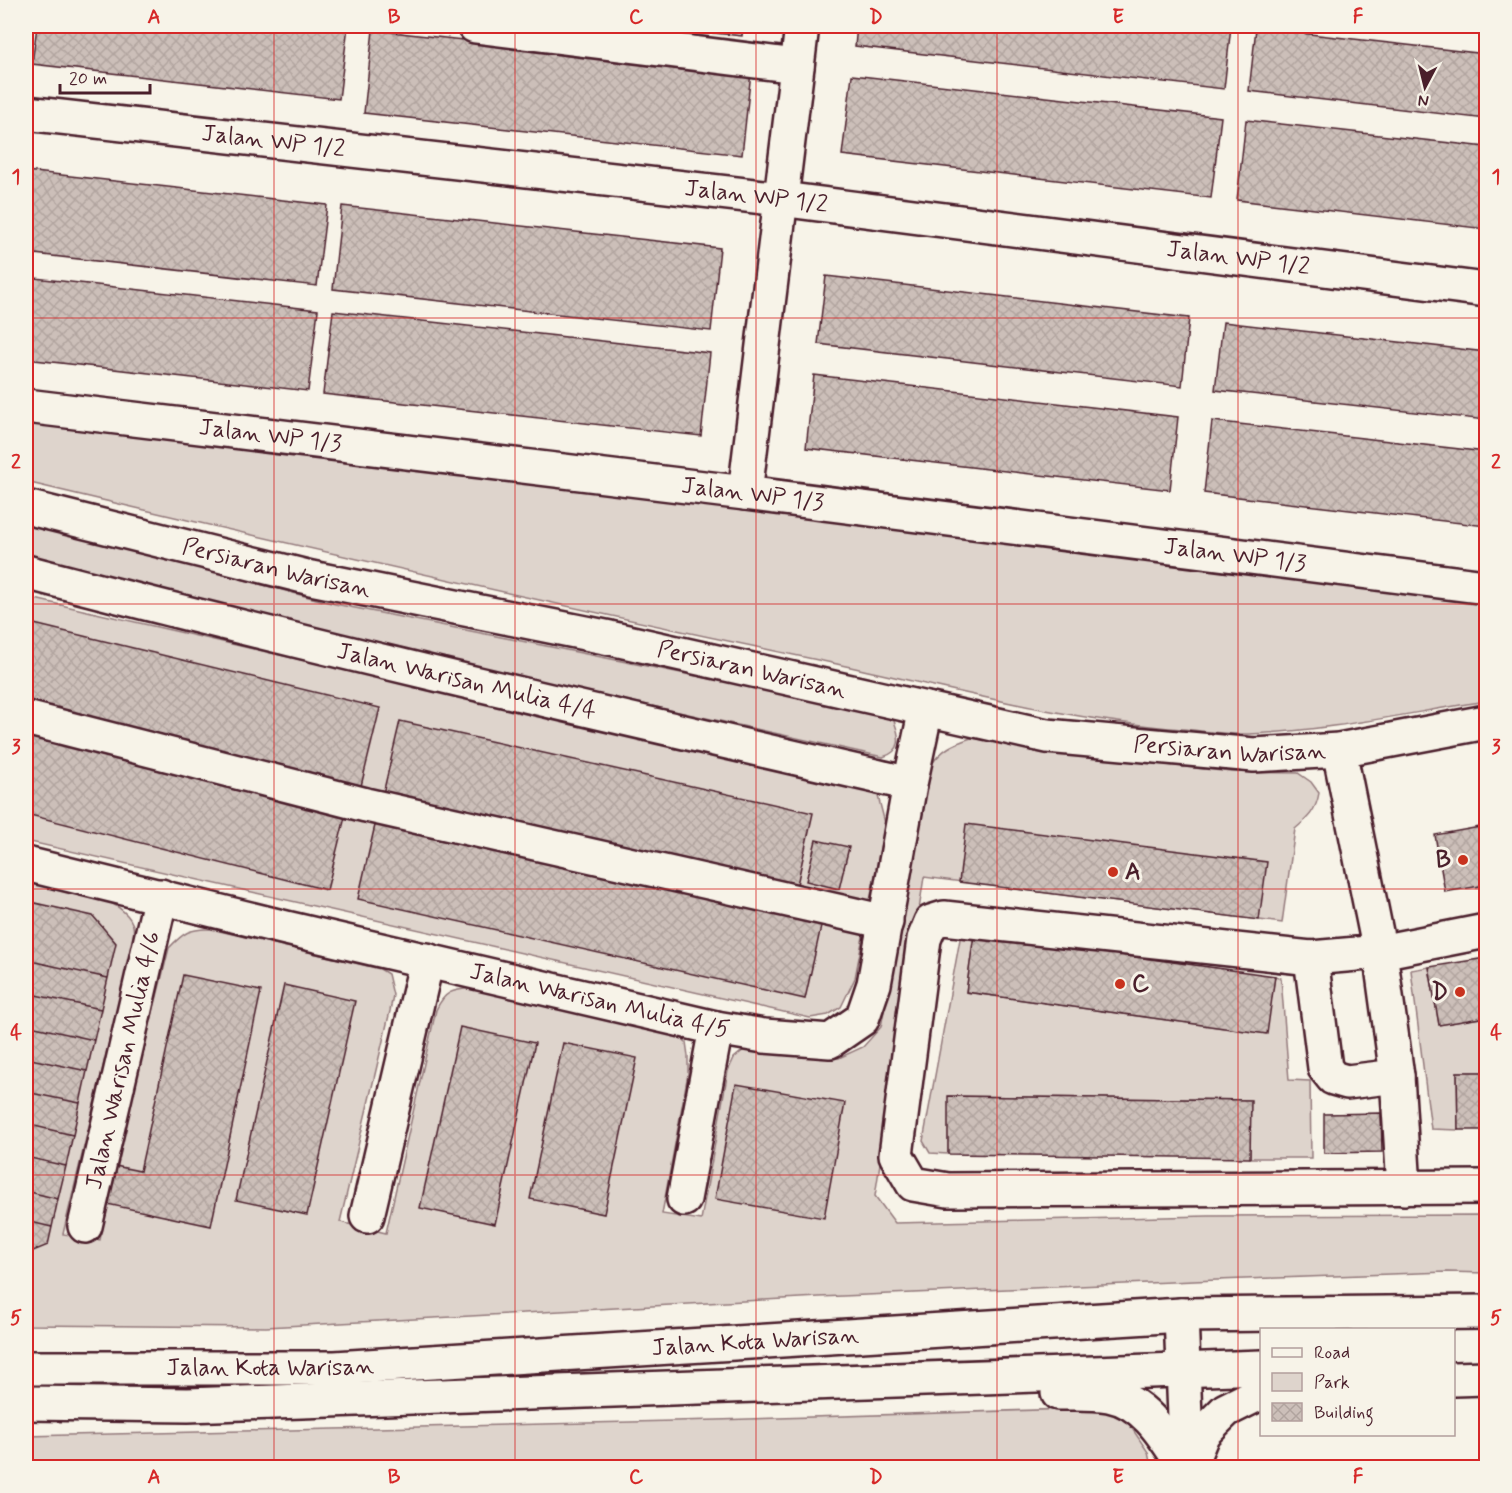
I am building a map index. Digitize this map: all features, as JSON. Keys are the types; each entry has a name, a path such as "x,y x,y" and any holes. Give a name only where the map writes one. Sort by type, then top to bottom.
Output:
{"street":[{"path":"476,26 797,66"},
{"path":"745,493 802,26"},
{"name":"Jalan WP 1/2","path":"26,113 781,199 1486,290"},
{"name":"Jalan WP 1/3","path":"26,405 1483,587"},
{"name":"Persiaran Warisan","path":"26,507 311,578 610,638 1047,736 1254,755 1339,750 1486,722"},
{"name":"Jalan Warisan Mulia 4/4","path":"26,572 208,620 390,664 910,783"},
{"name":"Jalan Warisan Mulia 4/5","path":"26,864 286,928 716,1028 830,1041 862,1019 874,984 910,783 926,709"},
{"path":"26,718 366,805 886,922"},
{"path":"1339,750 1380,952 1397,1076 1404,1188"},
{"name":"Jalan Warisan Mulia 4/6","path":"84,1226 161,896"},
{"path":"1486,931 1380,952 1311,958 944,918 932,922 924,939 896,1155 913,1184 948,1190 1486,1187"},
{"path":"1311,958 1325,1068 1334,1078 1347,1082 1397,1076"},
{"path":"367,1216 427,960"},
{"path":"684,1199 716,1028"},
{"name":"Jalan Kota Warisan","path":"26,1368 335,1368 1181,1315 1486,1312"},
{"path":"1181,1315 1187,1467"},
{"path":"1455,1362 1486,1361"},
{"name":"Jalan Kota Warisan","path":"26,1403 188,1405 1260,1367"},
{"path":"926,1378 985,1393 1110,1395 1137,1406 1160,1431 1187,1467"},
{"path":"1455,1379 1486,1378"},
{"path":"1187,1467 1203,1433 1226,1410 1260,1393"}],"green space":[{"path":"26,420 607,493 1486,598 1486,701 1338,725 1249,734 1138,725 1051,711 430,576 26,482"},
{"path":"26,522 335,604 877,712 894,721 898,733 897,747 883,757 326,634 26,555"},
{"path":"26,597 861,788 878,796 885,823 855,978 841,1007 828,1015 810,1018 26,841"},
{"path":"971,738 1119,760 1232,772 1298,773 1311,782 1319,793 1311,814 1295,829 1282,923 924,877 875,1196 895,1223 1208,1216 1486,1215 1486,1273 1447,1272 1217,1280 819,1297 266,1327 26,1325 26,878 85,892 100,898 125,913 133,927 133,942 63,1234 100,1240 115,1166 169,948 187,932 198,929 211,929 380,969 388,974 393,995 390,1011 340,1222 386,1233 436,1010 446,995 472,988 673,1031 686,1042 688,1074 662,1214 701,1220 728,1071 734,1058 746,1048 839,1058 863,1047 881,1027 931,765 948,748"},
{"path":"965,934 974,935 966,992 1266,1034 1275,976 1281,978 1289,1080 1310,1081 1311,1158 1250,1158 1250,1100 949,1096 948,1154 930,1153 923,1141 960,939"},
{"path":"1429,967 1439,1025 1486,1017 1486,1072 1457,1072 1458,1130 1431,1129 1411,970"},
{"path":"1101,1408 1127,1421 1148,1452 1151,1467 26,1468 26,1436 717,1420"}],"building":[{"path":"37,26 348,26 339,99 32,64"},
{"path":"646,26 743,26 742,36"},
{"path":"857,26 1231,26 1224,89 855,46"},
{"path":"1256,28 1486,54 1486,119 1249,91"},
{"path":"373,30 751,72 742,155 364,113"},
{"path":"852,75 1221,117 1211,198 842,155"},
{"path":"1246,120 1486,147 1486,229 1237,200"},
{"path":"26,171 327,205 317,286 26,253"},
{"path":"342,206 720,248 711,331 333,289"},
{"path":"826,276 1189,318 1182,386 818,344"},
{"path":"26,277 318,310 308,391 26,359"},
{"path":"333,311 710,353 701,436 323,394"},
{"path":"1223,322 1486,352 1486,420 1215,390"},
{"path":"814,375 1178,417 1170,490 806,448"},
{"path":"1212,421 1486,452 1486,526 1204,493"},
{"path":"26,622 380,708 361,786 26,704"},
{"path":"400,721 813,813 796,889 382,798"},
{"path":"26,732 346,813 327,890 26,814"},
{"path":"376,821 822,922 805,999 358,899"},
{"name":"A","path":"966,824 1267,862 1259,920 959,882"},
{"name":"B","path":"1486,826 1486,885 1445,892 1435,835"},
{"path":"816,840 849,847 839,889 806,881"},
{"path":"26,901 93,916 116,943 108,978 26,960"},
{"name":"C","path":"974,935 1275,976 1267,1034 966,992"},
{"name":"D","path":"1486,958 1486,1017 1439,1025 1429,967"},
{"path":"26,960 108,978 101,1009 26,993"},
{"path":"183,975 261,991 211,1226 107,1204 115,1166 140,1171"},
{"path":"284,985 355,1001 307,1215 236,1200"},
{"path":"26,993 101,1009 94,1040 26,1025"},
{"path":"26,1025 94,1040 87,1071 26,1058"},
{"path":"460,1027 535,1043 495,1224 420,1208"},
{"path":"563,1043 637,1058 604,1214 530,1199"},
{"path":"26,1058 87,1071 80,1103 26,1092"},
{"path":"1457,1072 1486,1072 1486,1130 1458,1130"},
{"path":"736,1084 845,1103 824,1218 715,1199"},
{"path":"26,1092 80,1103 73,1135 26,1124"},
{"path":"948,1096 1251,1100 1250,1158 948,1154"},
{"path":"1381,1113 1382,1152 1324,1153 1324,1114"},
{"path":"26,1124 73,1135 66,1166 26,1157"},
{"path":"26,1157 66,1166 58,1199 26,1191"},
{"path":"26,1191 58,1199 52,1227 26,1221"},
{"path":"26,1221 52,1227 48,1245 26,1254"}],"place":[{"name":"B","path":"1463,860"},
{"name":"A","path":"1113,872"},
{"name":"C","path":"1120,984"},
{"name":"D","path":"1460,992"}]}
